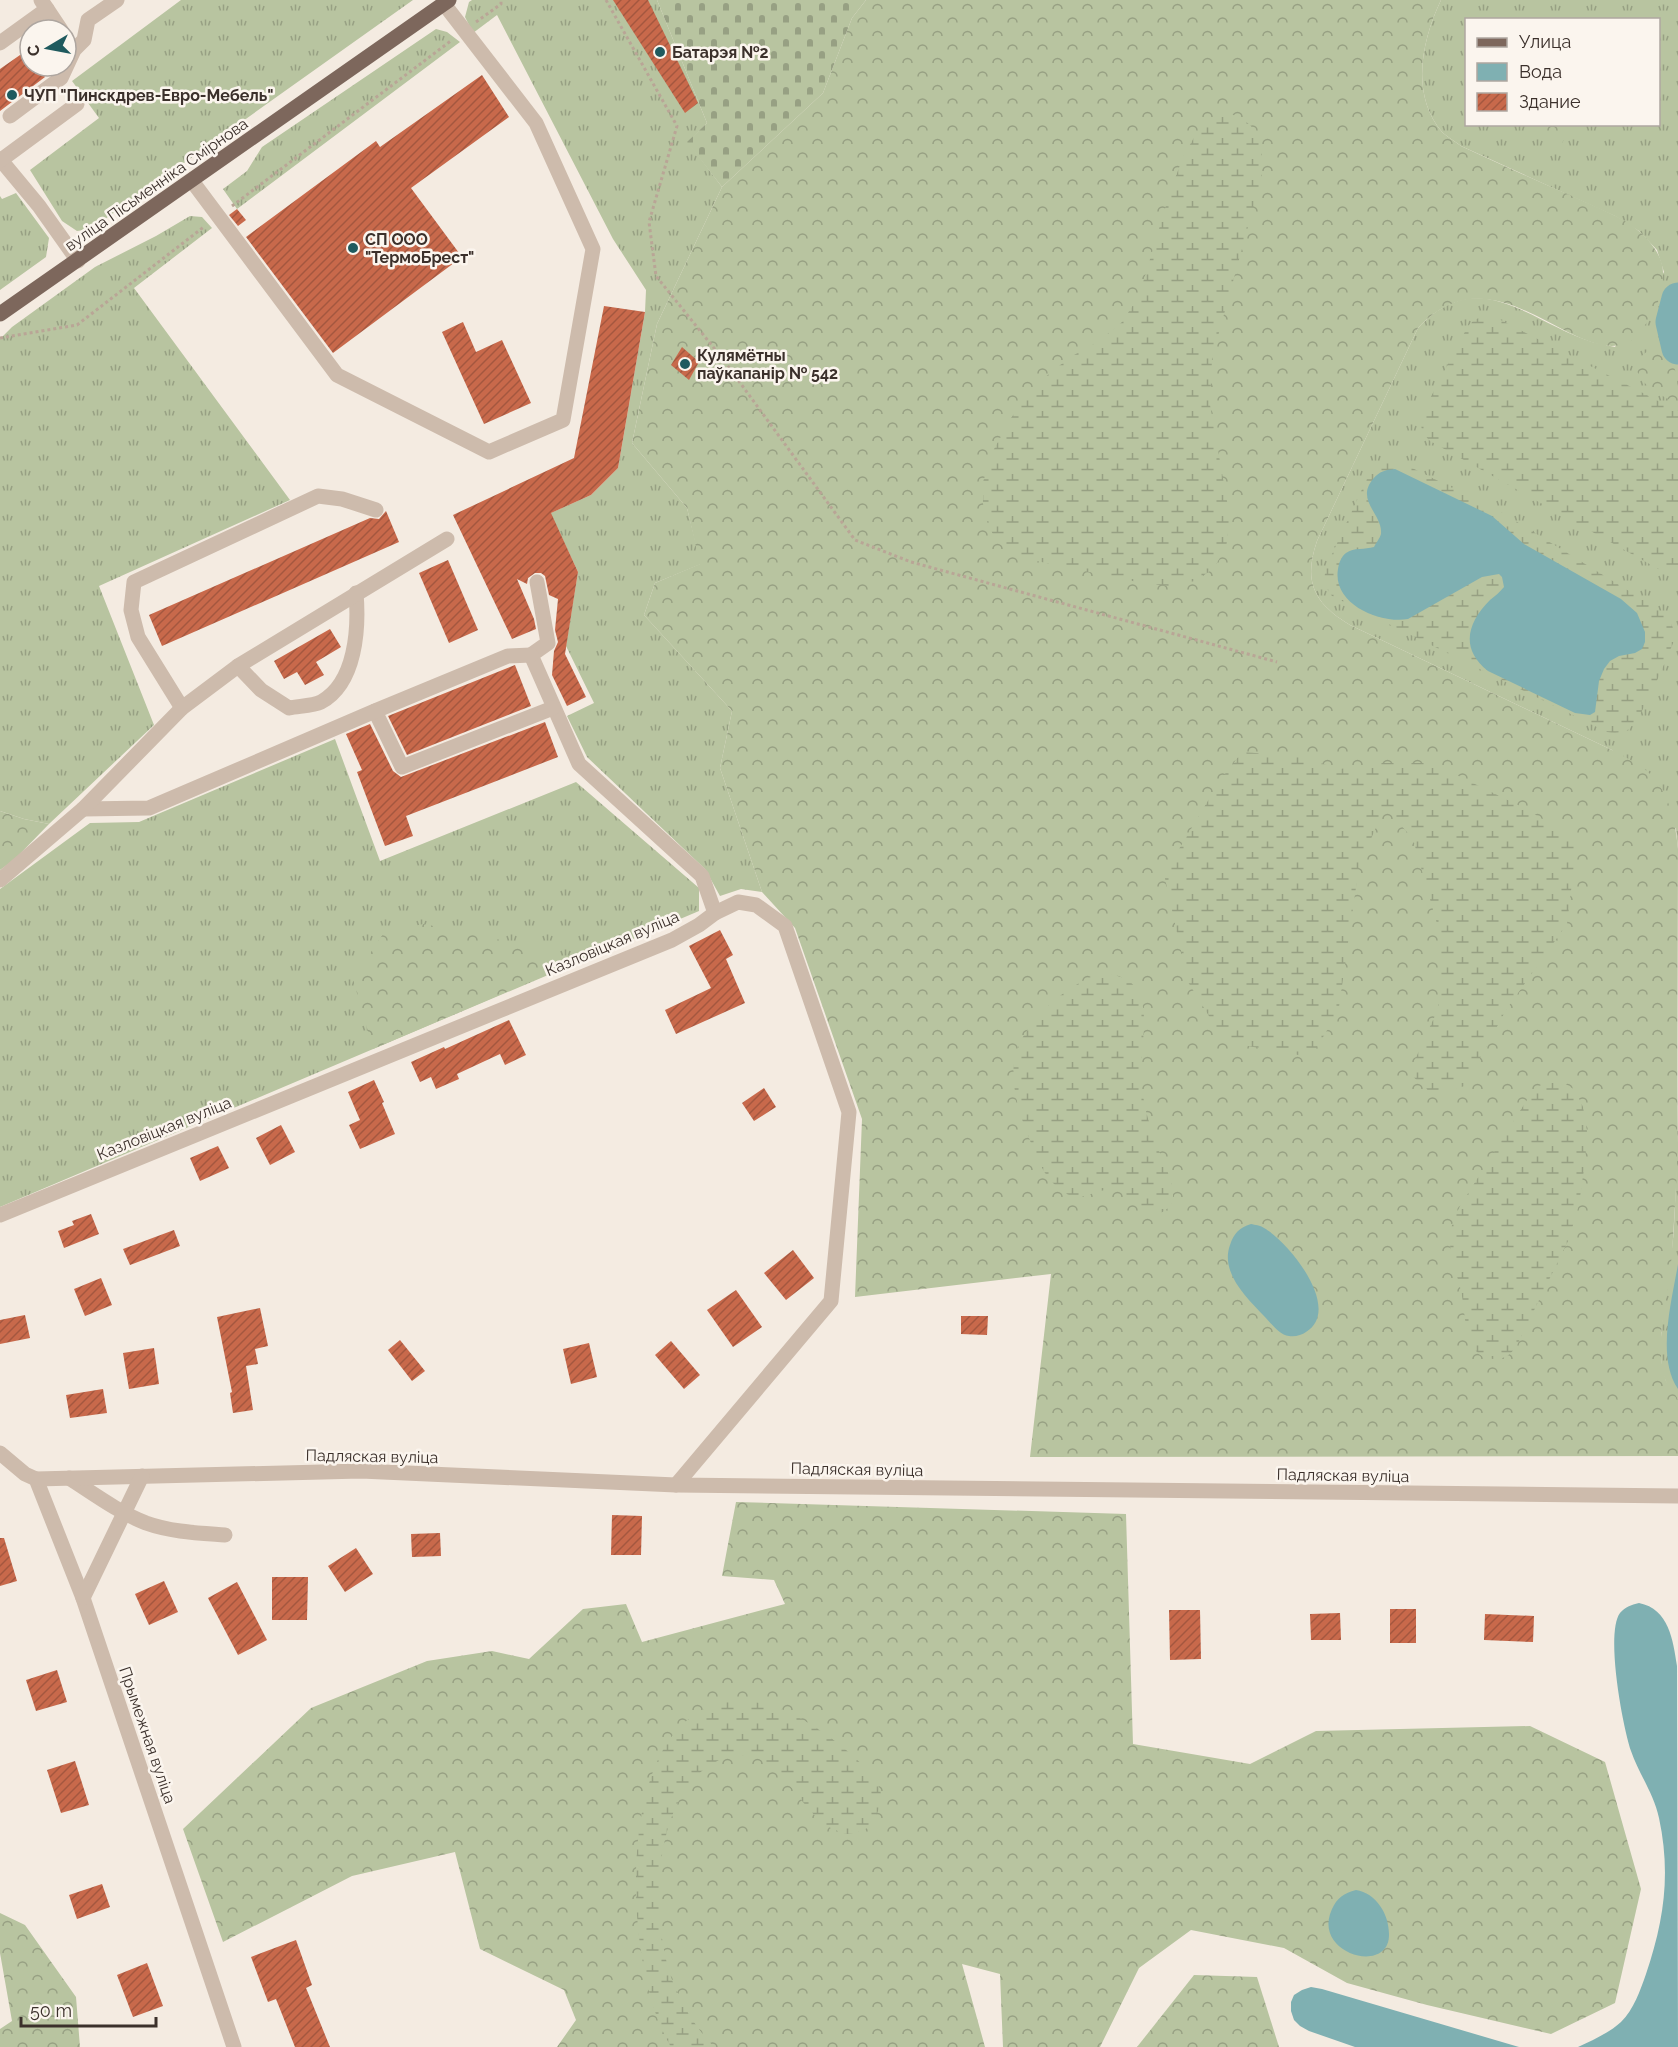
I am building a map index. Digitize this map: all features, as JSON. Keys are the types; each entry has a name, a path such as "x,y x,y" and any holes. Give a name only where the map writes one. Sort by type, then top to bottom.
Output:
{"main road":[{"name":"вуліца Пісьменніка Смірнова","path":"0,314 447,2"}],"street":[{"path":"78,42 84,40 88,20 117,0"},
{"path":"192,181 336,375 489,452 563,420 593,249 536,123 464,31 447,2"},
{"path":"0,43 44,5 53,18"},
{"path":"10,116 61,78"},
{"path":"76,104 0,159 39,206 78,261"},
{"path":"182,708 138,637 131,610 134,582 318,496 342,499 376,510"},
{"path":"0,880 83,809 182,708 238,666 447,540"},
{"path":"83,809 149,808 508,656 531,655 548,643 537,582"},
{"path":"238,666 261,690 289,708 320,703 342,683 351,658 358,616 356,593"},
{"path":"531,655 579,764 702,876 715,913"},
{"path":"375,711 402,767 553,708"},
{"name":"Казловіцкая вуліца","path":"0,1215 672,940 715,913 738,902 756,905 784,926 849,1112 831,1301 676,1485"},
{"path":"0,1453 25,1474 36,1479"},
{"name":"Падляская вуліца","path":"36,1479 361,1472 676,1485 1678,1496"},
{"path":"83,1598 142,1476"},
{"path":"69,1478 123,1513 148,1524 182,1532 225,1535"},
{"name":"Прымежная вуліца","path":"36,1479 83,1598 234,2047"}],"path":[{"path":"0,338 77,325 217,216 501,4 501,0"},
{"path":"606,0 677,126 650,222 656,276 722,358 855,540 911,562 1278,662"}],"green space":[{"path":"181,0 413,0 91,229 77,231 62,221 30,170 99,118 72,81"},
{"path":"472,0 657,0 707,123 688,142 722,187 657,324 632,443 687,508 701,564 655,583 644,615 732,711 720,768 762,892 741,889 720,896 705,869 587,757 567,716 594,703 566,646 578,572 558,529 470,549 591,495 618,468 645,312 646,290 613,239 497,15 473,33 465,17 469,2"},
{"path":"657,0 866,0 852,18 823,93 722,187 687,142 707,123"},
{"path":"866,0 1441,0 1429,32 1422,67 1426,101 1432,117 1442,132 1461,146 1617,216 1640,232 1656,251 1663,269 1660,295 1656,308 1634,339 1612,346 1589,341 1507,304 1478,299 1448,305 1418,328 1317,541 1311,568 1312,580 1320,600 1350,625 1629,759 1655,779 1668,803 1674,821 1678,849 1677,1171 1672,1255 1661,1334 1661,1360 1666,1381 1678,1399 1678,1456 1030,1457 1051,1274 855,1297 862,1119 795,928 762,892 720,768 732,711 644,615 655,583 700,564 687,508 632,443 657,324 722,187 823,93 852,18"},
{"path":"1441,0 1678,0 1678,849 1676,829 1612,750 1350,625 1320,600 1315,590 1311,568 1317,541 1418,328 1440,309 1462,300 1483,299 1504,303 1569,333 1592,342 1615,347 1664,272 1657,250 1639,231 1615,216 1461,146 1442,132 1432,117 1423,84 1422,67 1429,32"},
{"path":"436,29 447,32 460,42 237,209 223,189 247,171 262,147"},
{"path":"1226,114 1240,116 1255,130 1262,151 1262,176 1212,358 1210,405 1230,518 1226,548 1213,569 1195,581 1169,586 1142,583 1032,560 1010,552 995,538 988,525 983,504 983,482 993,451 1011,418 1032,390 1052,371 1099,341 1122,322 1139,296 1170,192 1183,157 1196,134 1210,122"},
{"path":"1542,126 1571,126 1561,145 1556,148 1545,143 1541,133"},
{"path":"16,193 49,238 46,257 0,290 0,196 2,199"},
{"path":"190,216 202,217 212,228 134,288 290,500 99,586 154,725 49,824 24,819 0,811 0,339 12,327 95,267"},
{"path":"1489,314 1678,411 1678,580 1430,441 1424,434 1421,419 1424,410 1468,326 1474,320"},
{"path":"1649,350 1659,351 1671,361 1678,385 1678,404 1652,389 1639,375 1637,367 1640,359"},
{"path":"1396,460 1501,512 1650,604 1664,615 1673,628 1674,641 1646,704 1632,726 1624,732 1607,732 1332,596 1325,581 1327,565 1370,472 1381,461"},
{"path":"335,739 380,861 576,782 699,888 699,911 0,1207 0,889 90,823 139,822"},
{"path":"1242,752 1297,756 1340,769 1380,763 1432,763 1528,810 1577,841 1567,924 1506,1010 1465,1086 1432,1094 1409,1073 1438,1009 1441,938 1413,839 1385,807 1359,866 1338,1014 1310,1057 1225,1042 1188,982 1164,874 1221,779"},
{"path":"0,811 49,824 14,860 0,870"},
{"path":"423,924 482,935 536,950 551,973 373,1049 353,979 383,934"},
{"path":"1098,974 1116,976 1129,981 1137,990 1142,1002 1144,1030 1141,1066 1142,1091 1155,1141 1169,1175 1173,1194 1172,1202 1161,1213 1148,1211 1118,1191 1099,1191 1079,1197 1071,1196 1063,1191 1052,1182 1041,1167 1020,1111 1013,1072 1024,1034 1045,1009 1058,998 1071,988"},
{"path":"1678,1009 1678,1399 1671,1391 1663,1374 1661,1340 1674,1225"},
{"path":"1548,1081 1561,1081 1575,1090 1583,1107 1587,1131 1579,1204 1569,1239 1517,1345 1505,1357 1495,1359 1485,1357 1477,1352 1468,1333 1451,1251 1451,1228 1460,1206 1534,1089"},
{"path":"736,1502 1126,1514 1133,1744 1250,1764 1316,1731 1530,1726 1605,1762 1641,1889 1615,2003 1551,2034 1427,2005 1347,1983 1284,1948 1191,1930 1139,1968 1100,2047 1003,2047 1000,1974 962,1964 985,2047 557,2047 576,2020 564,1990 480,1949 455,1852 352,1876 223,1942 183,1829 311,1708 427,1661 492,1651 529,1659 583,1609 626,1604 642,1642 785,1604 774,1580 722,1576"},
{"path":"734,1699 779,1708 805,1721 834,1740 860,1762 870,1774 880,1788 881,1801 877,1814 869,1826 864,1830 846,1834 822,1822 775,1769 761,1760 746,1755 728,1757 702,1771 683,1794 669,1824 662,1857 659,1893 666,1960 675,1987 692,2019 714,2047 671,2047 657,2016 646,1979 639,1937 636,1892 637,1848 643,1806 654,1769 676,1731 698,1712"},
{"path":"0,1913 25,1925 76,1997 80,2047 0,2047 0,2029 12,2021 0,1953"},
{"path":"1194,1975 1257,1977 1279,2047 1137,2047"}],"water":[{"path":"1395,469 1492,516 1524,544 1621,599 1637,613 1645,632 1645,642 1642,649 1619,656 1610,661 1604,669 1599,681 1595,712 1590,715 1575,713 1488,671 1479,663 1470,645 1472,627 1482,609 1504,587 1499,574 1482,577 1408,619 1397,620 1372,615 1350,602 1342,592 1338,581 1340,562 1346,553 1352,550 1374,547 1381,534 1378,520 1368,501 1368,487 1380,473"},
{"path":"1251,1224 1262,1227 1286,1247 1298,1261 1316,1293 1319,1308 1316,1322 1302,1334 1289,1336 1279,1331 1243,1293 1232,1275 1228,1255 1230,1245 1235,1234"},
{"path":"1678,1264 1678,1389 1671,1376 1667,1345"},
{"path":"1639,1603 1657,1612 1668,1627 1677,1666 1678,2047 1578,2047 1611,2030 1630,2011 1652,1954 1664,1897 1665,1859 1659,1818 1654,1801 1631,1751 1620,1703 1615,1659 1614,1640 1620,1613 1628,1606"},
{"path":"1356,1890 1370,1895 1380,1906 1387,1919 1389,1934 1386,1947 1378,1954 1366,1956 1353,1954 1341,1948 1332,1938 1328,1925 1332,1909 1341,1897"},
{"path":"1311,1987 1519,2047 1355,2047 1309,2031 1294,2020 1291,2002 1294,1995"}],"building":[{"name":"Батарэя №2","path":"613,0 648,0 698,103 685,113"},
{"name":"ЧУП \"Пинскдрев-Евро-Мебель\"","path":"18,56 18,78 44,78 0,111 0,69"},
{"name":"СП ООО \"ТермоБрест\"","path":"482,75 509,117 411,188 462,257 333,353 246,237 376,141 380,147"},
{"path":"237,209 246,220 238,226 229,215"},
{"path":"604,306 645,312 618,468 591,495 551,513 578,572 565,654 586,697 567,706 552,675 554,651 558,642 555,630 558,599 549,595 545,576 535,573 528,578 527,584 517,579 536,629 512,639 453,515 574,458"},
{"path":"463,322 476,352 502,340 531,403 484,424 442,332"},
{"name":"Кулямётны паўкапанір № 542","path":"682,347 699,362 689,380 671,365"},
{"path":"386,511 399,542 162,646 149,615 370,518 379,519"},
{"path":"448,560 478,630 449,643 419,573"},
{"path":"330,629 341,647 316,662 324,675 305,685 297,672 284,679 274,661"},
{"path":"515,665 531,706 407,755 388,716"},
{"path":"545,722 558,757 406,816 413,836 385,846 357,772 362,770 346,734 370,724 393,771 401,777"},
{"path":"720,930 733,955 726,959 745,1003 676,1034 665,1010 711,988 689,946"},
{"path":"509,1020 526,1055 505,1065 500,1054 457,1074 459,1079 436,1089 431,1077 420,1082 411,1062"},
{"path":"374,1080 395,1134 360,1149 349,1125 360,1120 348,1092"},
{"path":"764,1088 776,1107 754,1121 742,1103"},
{"path":"281,1125 295,1152 270,1165 256,1138"},
{"path":"218,1146 229,1168 200,1181 190,1158"},
{"path":"91,1214 99,1234 64,1248 58,1231 74,1225 72,1221"},
{"path":"174,1230 180,1246 130,1265 123,1249"},
{"path":"793,1250 814,1278 786,1300 764,1273"},
{"path":"101,1278 112,1305 85,1316 74,1289"},
{"path":"736,1290 762,1327 733,1347 707,1310"},
{"path":"260,1308 268,1346 255,1349 258,1364 246,1366 253,1410 233,1413 230,1393 232,1392 217,1317"},
{"path":"25,1315 30,1338 0,1344 0,1320"},
{"path":"961,1316 988,1316 987,1335 961,1334"},
{"path":"400,1340 425,1371 412,1381 388,1350"},
{"path":"671,1341 700,1375 684,1389 655,1355"},
{"path":"589,1343 597,1377 571,1384 563,1349"},
{"path":"154,1348 159,1384 129,1389 123,1353"},
{"path":"103,1389 107,1413 70,1418 66,1395"},
{"path":"612,1515 642,1516 641,1555 611,1555"},
{"path":"440,1533 441,1556 412,1557 411,1534"},
{"path":"0,1538 4,1538 17,1581 0,1586"},
{"path":"356,1548 373,1574 345,1592 328,1566"},
{"path":"272,1577 308,1577 307,1620 272,1620"},
{"path":"164,1581 178,1612 149,1625 135,1594"},
{"path":"237,1582 267,1640 238,1655 208,1598"},
{"path":"1390,1609 1416,1609 1416,1643 1390,1643"},
{"path":"1169,1610 1200,1610 1201,1659 1170,1660"},
{"path":"1340,1613 1341,1640 1311,1640 1310,1614"},
{"path":"1485,1614 1534,1616 1533,1642 1484,1640"},
{"path":"57,1670 67,1702 36,1711 26,1680"},
{"path":"75,1761 89,1805 61,1813 47,1770"},
{"path":"102,1884 110,1907 77,1919 69,1895"},
{"path":"296,1940 312,1985 306,1988 330,2047 295,2047 276,1999 268,2002 251,1957"},
{"path":"147,1963 163,2006 133,2017 117,1975"}],"waterway":[{"path":"1678,299 1672,322 1678,348"}],"place":[{"name":"Батарэя №2","path":"660,52"},
{"name":"ЧУП \"Пинскдрев-Евро-Мебель\"","path":"12,95"},
{"name":"СП ООО \"ТермоБрест\"","path":"353,248"},
{"name":"Кулямётны паўкапанір № 542","path":"685,364"}]}
